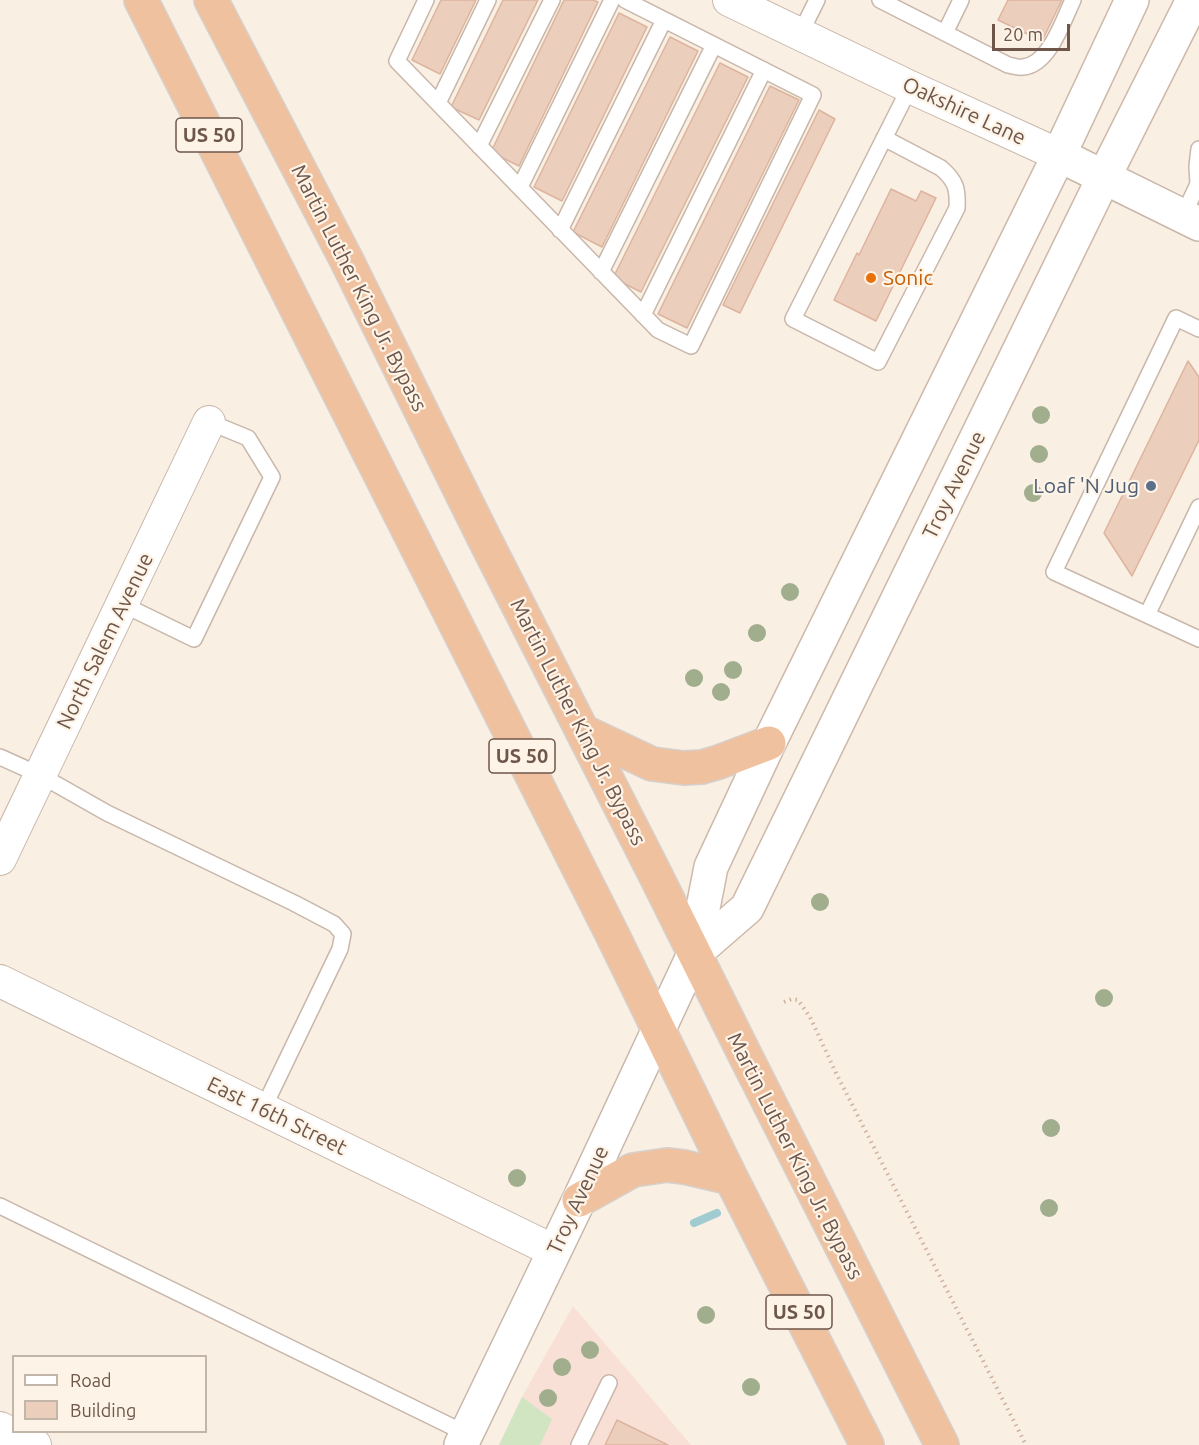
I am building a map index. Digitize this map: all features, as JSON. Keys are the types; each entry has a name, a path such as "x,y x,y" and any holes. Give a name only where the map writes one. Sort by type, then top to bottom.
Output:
{"highway":[{"name":"US 50","path":"141,0 607,923 731,1178 867,1445"},
{"name":"Martin Luther King Jr. Bypass","path":"211,0 346,259 484,538 942,1445"},
{"path":"582,731 652,764 684,768 702,767 719,762 769,743"},
{"path":"579,1200 633,1170 666,1165 731,1178"}],"main road":[{"name":"Troy Avenue","path":"464,1440 694,954 711,867 769,743 1059,155 1132,0"},
{"name":"Troy Avenue","path":"694,954 747,908 1192,0"},
{"name":"Oakshire Lane","path":"1059,155 1191,220"}],"street":[{"name":"Oakshire Lane","path":"729,0 1059,155"},
{"name":"North Salem Avenue","path":"0,859 209,422"},
{"name":"East 16th Street","path":"0,981 554,1251"},
{"path":"0,1428 35,1445"}],"lane":[{"path":"426,0 397,61 658,330 691,346 813,95 625,0"},
{"path":"438,104 488,0"},
{"path":"479,146 552,0"},
{"path":"520,187 612,0"},
{"path":"800,34 817,0"},
{"path":"880,0 1008,65 1023,68 1035,64 1047,52 1073,0"},
{"path":"945,33 961,0"},
{"path":"560,230 664,20"},
{"path":"601,272 714,45"},
{"path":"644,315 764,70"},
{"path":"884,138 941,168 955,184 958,196 957,208 879,362 793,319 884,138 910,87"},
{"path":"1191,220 1198,184 1199,149"},
{"path":"1199,329 1176,318 1054,572 1199,639"},
{"path":"122,604 194,639 272,477 248,438 209,422"},
{"path":"1147,615 1199,507"},
{"path":"0,757 40,775 107,813 304,908 334,924 343,934 339,949 263,1110"},
{"path":"0,1206 464,1440"},
{"path":"579,1445 609,1383"}],"path":[{"path":"784,1002 792,999 798,1000 810,1017 1026,1445"}],"shaded area":[{"path":"573,1306 691,1445 499,1445 522,1397"}],"green space":[{"path":"522,1397 552,1419 540,1445 499,1445"}],"building":[{"path":"441,0 476,0 440,74 412,60"},
{"path":"503,0 538,0 479,120 451,107"},
{"path":"564,0 598,2 519,166 491,152"},
{"path":"1008,0 1062,0 1042,41 998,20"},
{"path":"619,13 647,27 562,201 534,187"},
{"path":"670,37 698,51 602,247 573,232"},
{"path":"720,63 748,77 641,292 613,278"},
{"path":"770,86 799,100 687,328 658,314"},
{"path":"819,110 835,119 740,313 723,305"},
{"name":"Sonic","path":"891,189 916,201 921,191 936,198 876,321 834,300"},
{"name":"Loaf 'N Jug","path":"1188,361 1199,377 1199,440 1132,576 1104,533"},
{"path":"617,1420 668,1445 605,1445"}],"waterway":[{"path":"694,1223 717,1213"}],"place":[{"name":"Sonic","path":"871,278"},
{"name":"Loaf 'N Jug","path":"1151,486"}]}
